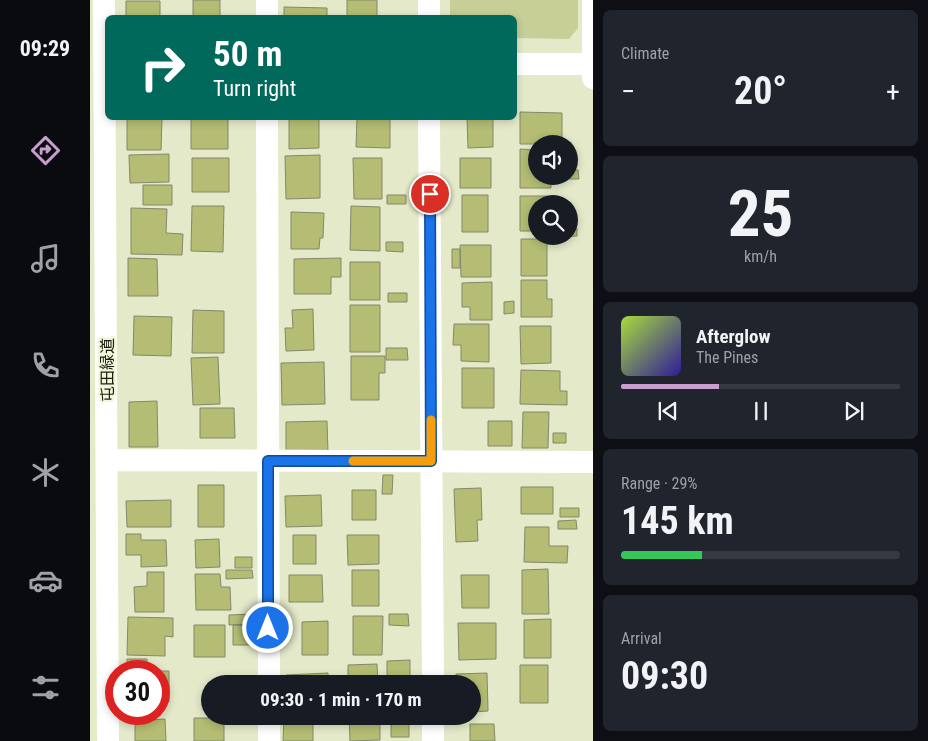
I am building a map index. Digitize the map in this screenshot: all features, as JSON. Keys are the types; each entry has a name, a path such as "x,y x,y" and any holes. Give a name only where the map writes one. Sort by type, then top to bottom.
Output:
{"street":[{"name":"屯田緑道","path":"104,0 101,66 107,460 108,741"},
{"path":"267,0 267,15"},
{"path":"429,0 429,15"},
{"path":"593,0 593,78"},
{"path":"517,64 593,64"},
{"path":"267,120 269,675"},
{"path":"430,120 433,675"},
{"path":"107,460 593,462"},
{"path":"269,725 269,741"},
{"path":"433,725 433,741"}],"green space":[{"path":"450,0 578,0 578,28 569,39 517,38 517,15 450,15"}],"building":[{"path":"193,0 220,0 220,15 193,15"},
{"path":"347,0 377,0 377,15 347,15"},
{"path":"126,1 160,1 160,15 126,15"},
{"path":"284,7 327,8 327,15 284,15"},
{"path":"520,112 562,113 562,135 528,135 528,144 520,144"},
{"path":"127,120 162,120 161,150 127,150"},
{"path":"191,120 228,120 228,149 191,149"},
{"path":"289,120 319,120 319,148 289,149"},
{"path":"357,120 390,120 390,148 356,147"},
{"path":"467,120 493,120 493,147 468,148"},
{"path":"520,149 528,150 528,185 551,185 551,188 520,188"},
{"path":"169,154 169,182 130,183 129,155"},
{"path":"320,155 320,198 286,199 285,156"},
{"path":"192,158 229,158 229,192 192,192"},
{"path":"353,158 382,158 382,199 354,199"},
{"path":"460,158 491,158 491,188 460,188"},
{"path":"143,185 172,185 172,205 143,205"},
{"path":"387,195 406,195 406,204 387,204"},
{"path":"462,195 488,195 488,232 462,232"},
{"path":"520,196 528,196 528,231 520,231"},
{"path":"192,206 224,206 223,252 191,251"},
{"path":"351,206 380,207 380,251 350,250"},
{"path":"131,208 167,209 166,233 183,234 182,255 131,254"},
{"path":"291,212 324,213 323,238 320,238 319,249 291,249"},
{"path":"521,239 528,239 528,245 547,245 547,276 521,276"},
{"path":"386,242 403,242 403,252 386,251"},
{"path":"460,245 491,245 491,277 461,277"},
{"path":"452,249 460,249 460,268 452,268"},
{"path":"128,258 157,259 158,296 128,296"},
{"path":"341,258 341,277 331,277 331,294 294,294 294,259"},
{"path":"350,262 380,262 380,300 350,300"},
{"path":"521,280 547,280 547,299 552,299 552,317 521,317"},
{"path":"492,282 492,320 470,320 470,307 462,307 462,283"},
{"path":"388,293 407,293 407,302 388,302"},
{"path":"514,301 514,313 504,314 504,302"},
{"path":"350,305 380,305 380,352 350,352"},
{"path":"313,309 314,350 286,351 285,328 293,328 292,310"},
{"path":"193,310 224,311 224,353 192,353"},
{"path":"134,316 172,317 171,356 133,355"},
{"path":"454,324 489,324 489,362 461,361 461,345 453,345"},
{"path":"520,326 551,326 551,363 521,364"},
{"path":"386,348 407,348 408,360 386,360"},
{"path":"351,356 385,356 385,373 379,373 379,400 351,400"},
{"path":"218,357 220,404 193,405 191,358"},
{"path":"324,362 325,404 282,405 281,363"},
{"path":"462,368 494,368 494,408 462,408"},
{"path":"521,370 560,371 560,391 567,391 567,405 520,404"},
{"path":"157,401 158,447 129,447 129,402"},
{"path":"200,408 234,408 235,438 200,438"},
{"path":"523,412 549,412 548,448 522,448"},
{"path":"327,421 328,453 286,453 286,422"},
{"path":"488,421 512,421 512,446 488,446"},
{"path":"553,433 566,433 566,443 553,443"},
{"path":"383,475 393,475 392,494 382,494"},
{"path":"198,485 224,485 224,527 198,527"},
{"path":"521,487 553,487 553,514 521,514"},
{"path":"481,488 482,520 477,520 478,541 456,542 454,489"},
{"path":"352,490 376,490 376,520 352,520"},
{"path":"321,495 322,526 286,527 285,496"},
{"path":"171,500 171,527 127,527 126,501"},
{"path":"560,508 579,508 579,517 560,517"},
{"path":"576,520 577,529 558,529 558,521"},
{"path":"525,527 549,527 549,546 568,546 567,563 524,562"},
{"path":"126,534 141,534 141,540 166,540 167,566 141,567 141,555 126,555"},
{"path":"293,535 316,535 316,564 293,564"},
{"path":"347,535 379,535 379,564 348,565"},
{"path":"219,539 220,567 196,568 195,540"},
{"path":"235,557 252,557 252,568 235,568"},
{"path":"548,569 549,614 522,614 522,570"},
{"path":"226,570 252,570 253,578 226,579"},
{"path":"352,570 379,570 379,606 352,606"},
{"path":"147,572 164,572 164,612 135,612 134,587 147,586"},
{"path":"195,574 220,574 221,587 230,587 231,610 196,610"},
{"path":"289,575 322,575 323,602 289,602"},
{"path":"461,575 489,575 489,608 462,608"},
{"path":"253,614 253,624 229,625 229,615"},
{"path":"389,614 408,614 409,626 389,625"},
{"path":"353,616 383,616 382,655 353,655"},
{"path":"128,617 173,618 173,637 165,636 165,656 127,655"},
{"path":"551,619 551,658 524,658 524,620"},
{"path":"328,621 328,655 302,655 302,622"},
{"path":"458,623 496,623 496,659 459,660"},
{"path":"194,625 225,625 225,657 194,657"},
{"path":"233,625 252,626 252,645 233,645"},
{"path":"127,659 147,659 147,660"},
{"path":"410,660 410,675 387,675 387,661"},
{"path":"377,664 378,675 348,675 348,665"},
{"path":"520,665 548,665 548,703 520,703"},
{"path":"328,673 328,675 286,675"},
{"path":"487,673 488,711 481,711 481,675 456,674"},
{"path":"194,718 201,718 201,725 224,725 224,741 194,741"},
{"path":"494,724 495,741 470,741 470,725"},
{"path":"135,725 165,725 166,741 135,741"},
{"path":"284,725 313,725 313,741 283,741"},
{"path":"349,725 380,725 380,740 350,741"},
{"path":"391,725 409,725 409,737 391,737"}],"slow traffic":[{"path":"353,461 431,461 431,420"}],"route":[{"path":"268,628 268,461 431,461 430,194"}]}
